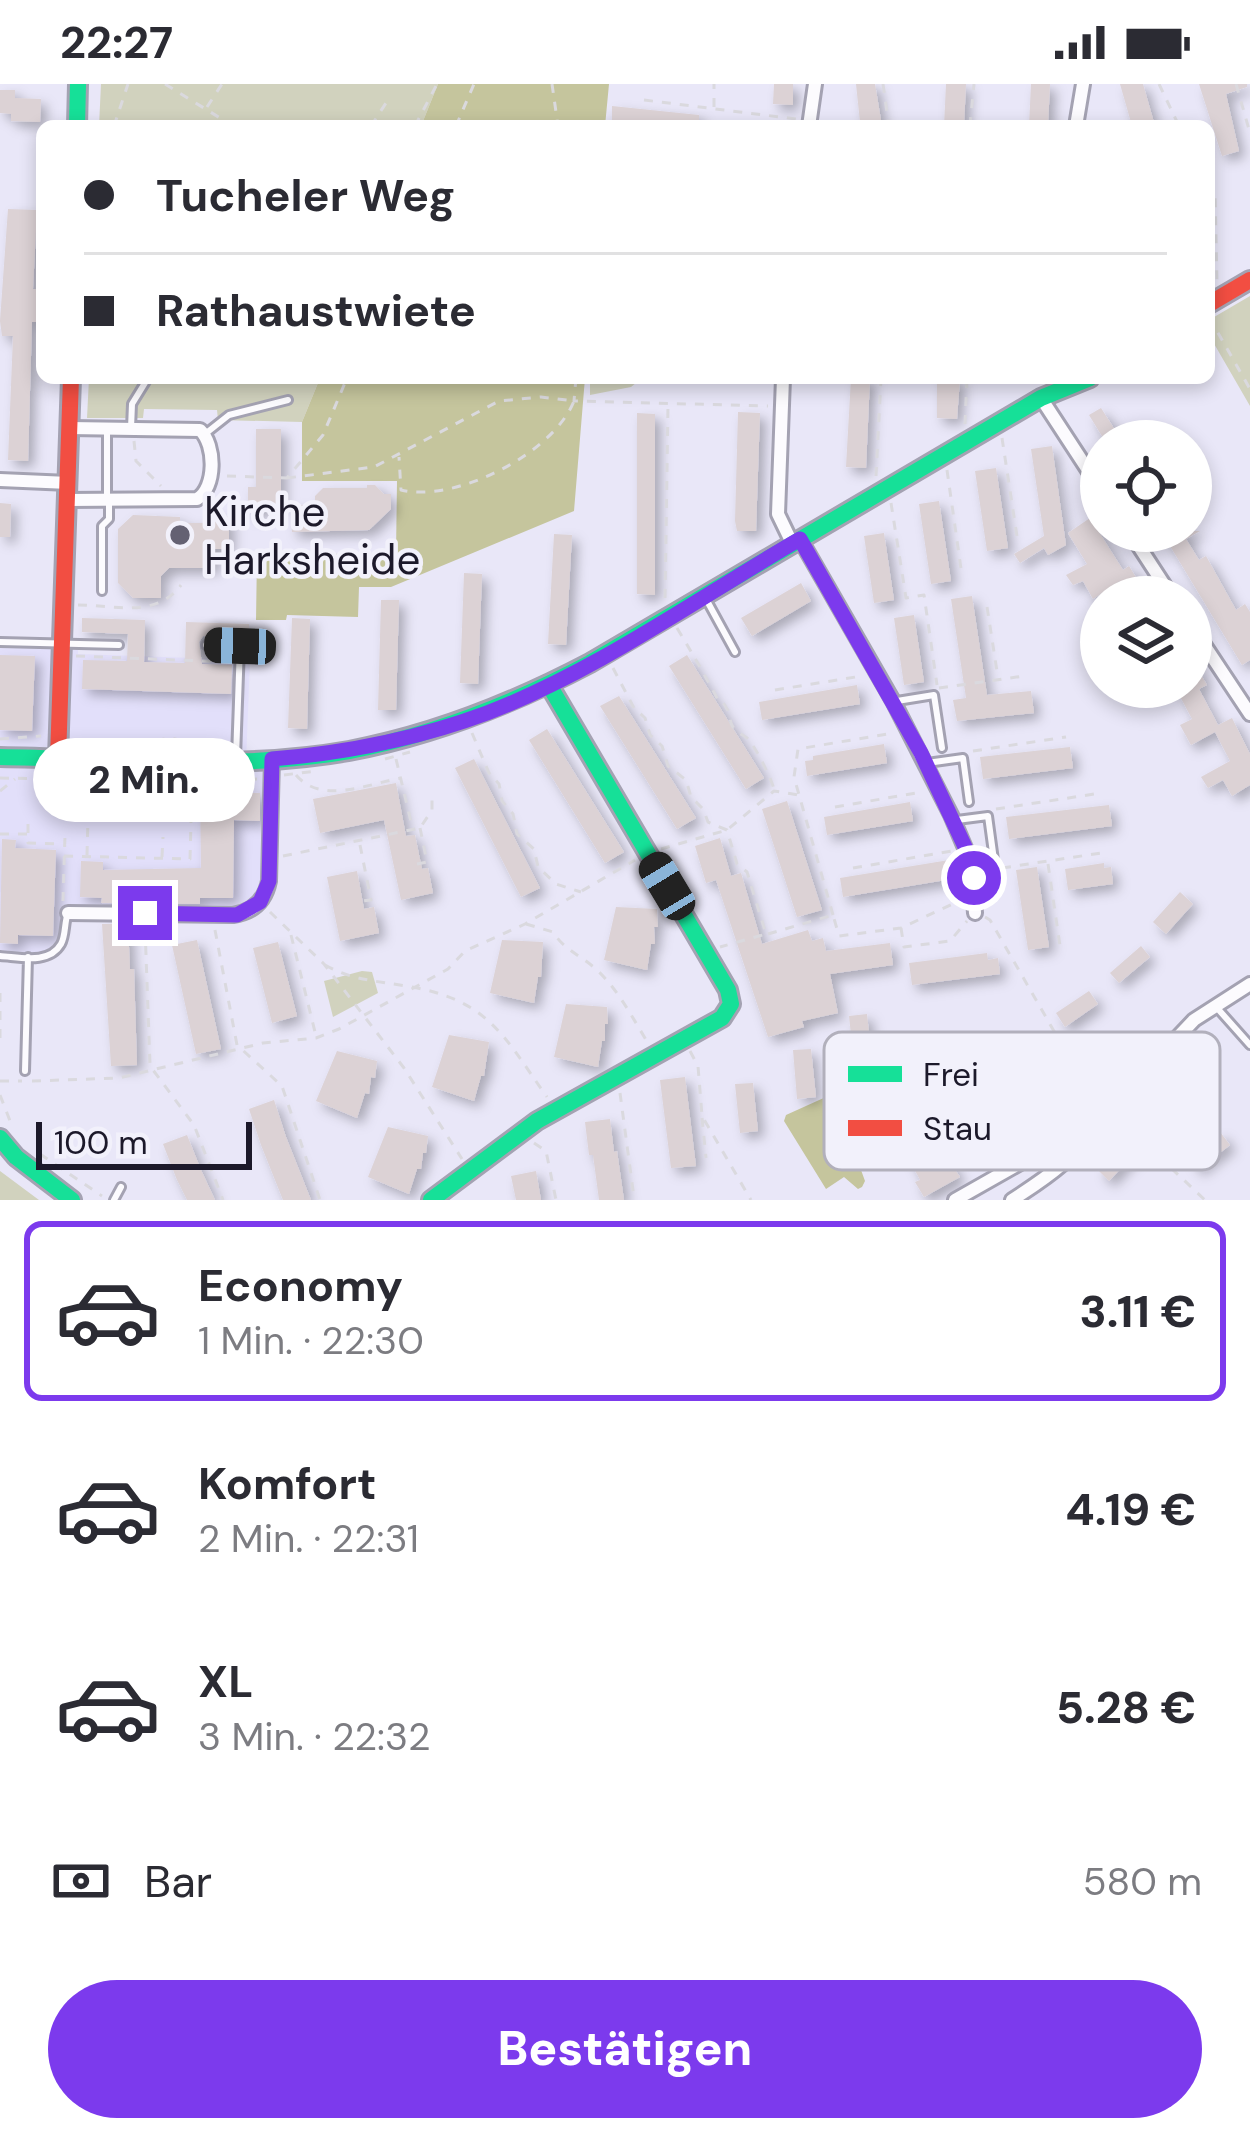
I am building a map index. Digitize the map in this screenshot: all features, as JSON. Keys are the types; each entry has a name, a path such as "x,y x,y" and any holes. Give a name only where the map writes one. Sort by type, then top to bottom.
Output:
{"street":[{"path":"77,120 78,84"},
{"path":"809,120 815,84"},
{"path":"1077,120 1082,84"},
{"path":"1215,300 1250,280"},
{"path":"58,758 71,384"},
{"path":"783,384 778,517 878,673 939,790 974,875 975,913"},
{"path":"0,757 236,761 271,768 412,737 548,686 1058,387 1080,440"},
{"path":"0,481 108,500 203,497 209,488 210,441 195,429 70,428"},
{"path":"1212,657 1250,714"},
{"path":"431,1200 519,1133 722,1018 730,1006 729,992 548,686"},
{"path":"66,911 241,914 260,902 268,885 271,768"},
{"path":"1183,1032 1250,984"},
{"path":"9,1137 16,1157 72,1200"},
{"path":"955,1200 1007,1170"},
{"path":"1012,1200 1058,1170"}],"lane":[{"path":"133,428 132,404 144,384"},
{"path":"206,434 229,415 288,400"},
{"path":"102,591 102,526 109,519 107,428"},
{"path":"704,596 735,652"},
{"path":"0,642 62,650 119,646"},
{"path":"206,645 240,646 236,761"},
{"path":"893,701 934,695 942,748"},
{"path":"926,764 963,758 969,802"},
{"path":"953,820 988,816 994,860"},
{"path":"0,956 46,957 58,949 66,911"},
{"path":"25,1071 28,957"},
{"path":"1216,1006 1250,1045"},
{"path":"111,1200 122,1187"}],"path":[{"path":"116,120 128,84"},
{"path":"165,84 223,120"},
{"path":"206,109 222,84"},
{"path":"418,120 437,84"},
{"path":"459,120 474,84"},
{"path":"552,84 557,120"},
{"path":"714,84 714,109"},
{"path":"883,84 889,120"},
{"path":"971,120 974,84"},
{"path":"1159,84 1176,120"},
{"path":"1236,84 1250,133"},
{"path":"644,100 789,120"},
{"path":"375,120 386,104"},
{"path":"1215,191 1217,284"},
{"path":"1215,328 1250,389"},
{"path":"287,478 323,436 345,384"},
{"path":"399,457 401,490 424,495 461,488 534,448 567,419 575,384"},
{"path":"881,384 875,484 890,475"},
{"path":"964,432 967,384"},
{"path":"209,476 287,478 374,467 499,400 782,406"},
{"path":"665,608 668,402"},
{"path":"133,428 135,458 157,478 160,500"},
{"path":"1002,435 1018,543"},
{"path":"946,468 961,569"},
{"path":"890,501 905,598 924,595 938,688"},
{"path":"666,566 674,566"},
{"path":"64,605 140,608 166,600 181,585"},
{"path":"987,607 998,680"},
{"path":"677,627 715,696 727,708 733,728 751,742 757,759 769,771 774,791"},
{"path":"62,650 239,662"},
{"path":"612,666 650,734 662,746 668,766 686,780 708,822 727,830"},
{"path":"775,690 878,673"},
{"path":"922,691 1024,676"},
{"path":"909,730 798,749 794,777 839,936 901,928 965,898 974,875 1101,853"},
{"path":"471,731 489,773 499,784 502,801 513,814 517,834 534,849 538,867 548,880 582,892"},
{"path":"0,739 44,736"},
{"path":"964,752 1066,737"},
{"path":"130,747 170,738 205,745"},
{"path":"376,760 417,750"},
{"path":"396,757 413,830"},
{"path":"0,778 192,782 271,768 318,771"},
{"path":"295,773 316,791 401,778"},
{"path":"0,791 17,778"},
{"path":"87,857 89,779"},
{"path":"174,781 174,804"},
{"path":"64,856 190,860 192,782"},
{"path":"835,807 939,790"},
{"path":"0,1081 100,1080 316,1038 364,1018 448,969 465,951 525,924 647,853 727,830 774,791 799,795"},
{"path":"994,809 1101,793"},
{"path":"270,859 420,828 433,810 433,800"},
{"path":"164,804 192,804"},
{"path":"28,817 28,843 65,844"},
{"path":"417,864 427,862 420,828"},
{"path":"727,830 737,864 747,872 766,934"},
{"path":"0,834 28,834"},
{"path":"65,834 66,911"},
{"path":"162,859 163,837"},
{"path":"359,841 370,900 363,901"},
{"path":"853,868 966,849"},
{"path":"1048,861 1060,946"},
{"path":"260,902 324,964 404,1069 469,1169"},
{"path":"145,913 150,1066 194,1125 223,1200"},
{"path":"901,928 904,947 950,941 975,913 990,920 1057,1032"},
{"path":"212,915 237,1046 282,1086 320,1200"},
{"path":"706,952 833,915"},
{"path":"525,924 553,932 560,944 593,966 616,990 655,1055"},
{"path":"290,933 316,1038"},
{"path":"324,964 364,981 414,987 456,1000 485,1015 555,1110"},
{"path":"0,993 0,1039"},
{"path":"683,1039 698,1066 706,1158"},
{"path":"617,1075 634,1198"},
{"path":"0,1095 9,1137"},
{"path":"702,1116 751,1200"},
{"path":"519,1133 546,1151 556,1200"},
{"path":"29,1146 111,1200"},
{"path":"1171,1170 1205,1200"}],"shaded area":[{"path":"0,638 78,640 78,654 250,660 246,763 270,765 268,881 247,910 73,909 58,946 45,955 0,955"}],"green space":[{"path":"101,84 438,84 423,120 99,120"},
{"path":"438,84 609,84 606,120 423,120"},
{"path":"1250,296 1250,406 1215,345 1215,316"},
{"path":"89,384 318,384 302,422 218,420 217,410 144,409 143,418 87,418"},
{"path":"318,384 585,384 574,511 391,587 359,587 358,617 287,615 286,620 256,620 257,555 396,553 397,481 302,481 302,422"},
{"path":"590,384 635,384 631,387 590,395"},
{"path":"372,972 378,993 333,1017 324,981"},
{"path":"824,1098 824,1170 861,1170 862,1187 858,1189 844,1177 826,1189 784,1121 786,1115"},
{"path":"0,1171 39,1200 0,1200"}],"building":[{"path":"774,84 793,84 793,105 773,104"},
{"path":"856,84 875,84 881,120 860,120"},
{"path":"946,84 966,84 964,120 944,120"},
{"path":"1031,84 1050,84 1048,120 1029,120"},
{"path":"1120,84 1143,84 1153,120 1130,120"},
{"path":"1199,84 1247,84 1226,94 1239,151 1222,156 1215,120 1210,120"},
{"path":"0,90 15,90 15,98 41,99 36,122 11,121 11,114 0,113"},
{"path":"612,106 699,115 699,120 612,120"},
{"path":"8,209 36,210 28,461 8,460 13,336 2,336"},
{"path":"851,384 870,384 866,468 846,467"},
{"path":"937,384 960,384 957,419 937,418"},
{"path":"1101,408 1109,420 1092,420 1089,415"},
{"path":"738,412 760,413 756,531 737,531 735,521"},
{"path":"637,413 655,414 655,595 637,594"},
{"path":"256,429 281,429 281,506 263,506 263,513 248,513 248,487 256,487"},
{"path":"1052,446 1066,545 1048,555 1044,548 1020,563 1014,554 1044,536 1031,449"},
{"path":"996,468 1008,548 987,551 975,471"},
{"path":"367,485 391,494 391,509 369,530 292,532 292,505 315,505 315,496 323,488"},
{"path":"939,501 951,581 931,584 919,504"},
{"path":"0,503 11,504 10,537 0,537"},
{"path":"133,515 180,517 180,523 212,523 212,516 229,516 229,549 214,549 214,568 169,568 161,576 161,598 133,598 118,583 118,529"},
{"path":"1080,525 1080,552 1112,552 1123,570 1129,566 1135,576 1080,576 1080,582 1073,585 1066,575 1087,564 1068,533"},
{"path":"884,533 894,600 874,603 864,536"},
{"path":"554,534 572,535 566,645 548,644"},
{"path":"1174,552 1194,552 1199,560 1206,556 1236,610 1245,604 1250,612 1250,660 1242,665 1212,615 1212,576 1188,576"},
{"path":"464,573 482,574 478,684 460,683"},
{"path":"801,583 811,601 752,636 741,618"},
{"path":"972,596 987,695 1031,691 1034,713 957,721 953,700 966,698 951,599"},
{"path":"381,600 399,600 396,710 378,710"},
{"path":"914,615 924,682 904,685 894,618"},
{"path":"82,618 145,620 144,662 185,663 186,622 249,624 249,638 203,636 199,642 202,664 232,665 231,694 82,689 83,660 127,661 128,634 82,632"},
{"path":"292,618 310,619 307,729 288,728"},
{"path":"0,655 35,656 32,731 0,730"},
{"path":"687,655 764,778 746,789 669,666"},
{"path":"857,685 860,704 762,720 759,702"},
{"path":"619,696 696,818 677,829 600,706"},
{"path":"1186,708 1209,708 1218,725 1232,718 1250,754 1250,785 1232,796 1223,780 1208,788 1201,777 1230,761 1215,732 1191,745 1180,725 1192,719"},
{"path":"547,729 624,852 605,863 529,740"},
{"path":"884,744 887,763 807,776 805,761 813,756"},
{"path":"1070,747 1073,768 983,779 980,757"},
{"path":"474,759 540,888 521,897 455,768"},
{"path":"396,783 406,836 415,835 433,893 401,900 384,820 320,833 313,799"},
{"path":"200,792 260,793 260,821 234,820 233,898 200,898 200,904 101,903 102,898 80,897 81,861 103,862 103,870 201,868"},
{"path":"787,801 822,910 797,917 762,809"},
{"path":"910,802 913,821 827,835 824,817"},
{"path":"1109,805 1112,826 1009,839 1006,817"},
{"path":"720,838 731,876 741,873 762,944 808,930 812,941 823,938 826,951 890,943 893,965 830,974 838,1013 802,1021 804,1027 768,1037 716,880 706,883 695,846"},
{"path":"2,839 16,840 15,848 56,850 53,936 18,935 18,944 0,943"},
{"path":"949,860 952,879 843,897 840,878"},
{"path":"1104,863 1104,868 1111,867 1113,884 1068,890 1065,869"},
{"path":"1037,867 1049,947 1028,950 1016,870"},
{"path":"357,871 364,909 374,907 379,933 340,941 327,877"},
{"path":"1180,892 1193,904 1166,934 1153,922"},
{"path":"616,907 657,909 658,927 654,927 655,944 651,944 647,970 604,960"},
{"path":"102,924 128,924 137,1065 111,1066"},
{"path":"197,940 221,1049 196,1054 172,945"},
{"path":"502,940 543,942 534,1003 490,993"},
{"path":"278,942 297,1016 272,1023 253,948"},
{"path":"1141,946 1150,957 1119,983 1110,973"},
{"path":"987,953 988,960 998,958 1000,974 912,985 909,963"},
{"path":"1089,991 1098,1004 1065,1027 1056,1013"},
{"path":"566,1004 607,1007 598,1067 554,1057"},
{"path":"867,1014 869,1032 851,1032 849,1016"},
{"path":"449,1035 489,1042 474,1101 432,1087"},
{"path":"811,1049 816,1097 797,1099 793,1050"},
{"path":"337,1051 377,1061 375,1078 371,1077 369,1094 365,1093 357,1118 316,1101"},
{"path":"685,1077 696,1166 671,1168 660,1080"},
{"path":"753,1083 758,1131 740,1133 735,1084"},
{"path":"274,1100 311,1200 283,1200 261,1145 249,1109"},
{"path":"610,1119 624,1200 599,1200 593,1155 589,1155 585,1122"},
{"path":"388,1127 428,1136 421,1169 417,1169 409,1194 368,1177"},
{"path":"1220,1132 1230,1145 1220,1153"},
{"path":"187,1135 215,1200 187,1200 177,1180 163,1144"},
{"path":"915,1170 955,1170 960,1177 924,1197 915,1182 920,1180"},
{"path":"1098,1170 1119,1170 1109,1181"},
{"path":"536,1171 541,1200 516,1200 511,1176"}],"traffic: fast":[{"path":"77,120 78,84"},
{"path":"0,757 263,761 349,751 443,727 590,663 1041,398 1075,384"},
{"path":"431,1200 537,1121 722,1018 731,1004 728,990 549,685"},
{"path":"0,1138 16,1157 72,1200"}],"traffic: jam":[{"path":"1215,300 1250,280"},
{"path":"58,758 71,384"}],"place":[{"name":"Kirche Harksheide","path":"180,535"}],"route":[{"path":"145,913 237,915 260,902 269,881 272,759 384,744 488,712 590,663 800,539 921,753 966,849 974,878"}]}
